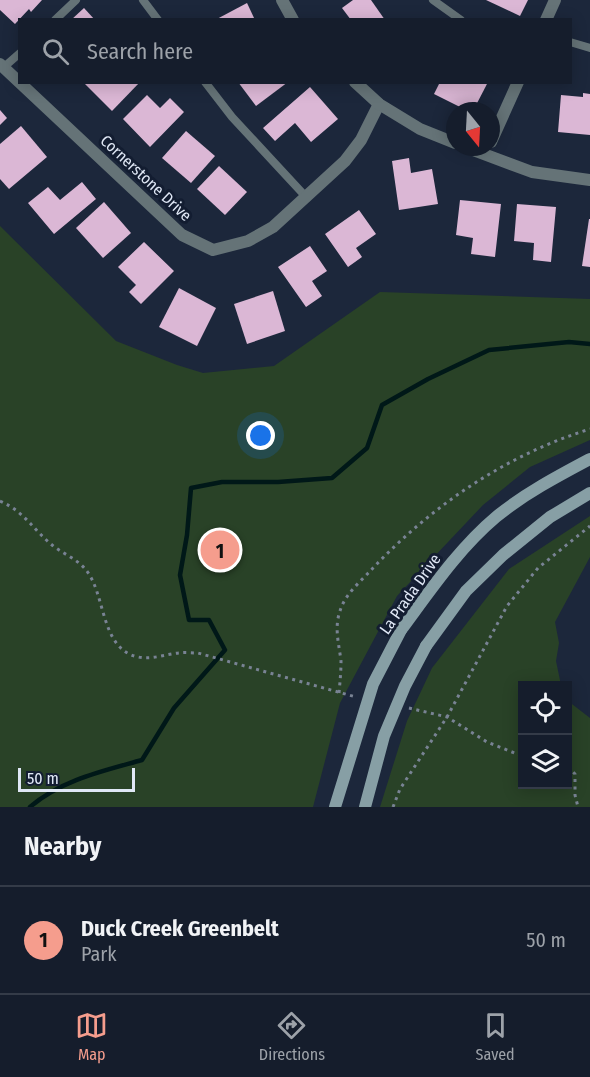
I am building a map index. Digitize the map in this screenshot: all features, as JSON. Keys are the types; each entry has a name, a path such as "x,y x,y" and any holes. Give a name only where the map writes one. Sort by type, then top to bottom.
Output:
{"main road":[{"name":"La Prada Drive","path":"335,807 373,684 401,630 455,558 496,518 538,488 590,459"},
{"path":"365,807 384,736 405,686 426,646 466,591 503,555 550,517 590,494"}],"street":[{"path":"282,0 292,18"},
{"path":"547,18 555,0"},
{"name":"Cornerstone Drive","path":"2,66 18,81"},
{"name":"Cornerstone Drive","path":"21,84 182,235 213,250 248,241 273,226 307,198 345,161 361,140 379,104"},
{"path":"357,84 379,104 420,129 446,139"},
{"path":"500,122 517,84"},
{"path":"498,156 532,172 590,180"}],"lane":[{"path":"57,18 76,0"},
{"path":"143,0 156,18"},
{"path":"433,0 458,18"},
{"path":"572,43 590,48"},
{"path":"2,66 18,54"},
{"path":"206,84 231,117 307,198"}],"path":[{"path":"339,693 341,672 337,633 339,614 348,594 392,548 436,510 472,484 547,445 590,429"},
{"path":"0,501 19,511 54,547 86,570 94,582 113,638 126,653 139,658 159,657 180,652 198,653 233,664"},
{"path":"393,807 400,789 447,717 507,606 538,568 590,526"},
{"path":"572,771 575,774 575,795 578,807"}],"green space":[{"path":"0,226 116,341 203,373 274,366 380,292 590,299 590,440 530,467 483,505 397,596 340,703 313,807 0,807"},
{"path":"590,516 590,557 555,622 559,643 556,661 560,681 518,681 518,789 572,789 572,704 590,718 590,807 380,807 407,721 432,668 509,569"}],"building":[{"path":"0,0 42,0 31,12 29,9 18,18 15,24 0,10"},
{"path":"353,0 371,0 384,18 350,18 342,8"},
{"path":"486,0 528,0 520,16"},
{"path":"247,3 254,18 219,18"},
{"path":"84,8 93,18 73,18"},
{"path":"85,84 138,84 112,111"},
{"path":"240,84 285,84 256,106"},
{"path":"439,84 487,84 478,102 450,102 434,94"},
{"path":"310,87 338,119 311,142 295,123 275,141 263,128"},
{"path":"583,93 590,94 590,135 558,132 561,95 583,97"},
{"path":"147,95 160,108 170,98 184,112 150,147 123,119"},
{"path":"0,110 7,118 0,125"},
{"path":"21,126 47,157 9,189 0,179 0,144"},
{"path":"186,131 215,156 191,183 162,158"},
{"path":"409,158 411,173 432,169 438,204 399,210 392,161"},
{"path":"219,166 247,192 225,215 197,189"},
{"path":"82,182 96,199 54,234 28,203 48,187 60,200"},
{"path":"460,200 501,204 495,257 471,254 473,238 456,235"},
{"path":"104,202 131,233 103,258 76,228"},
{"path":"517,204 556,207 551,262 533,260 534,243 514,241"},
{"path":"359,210 376,234 356,248 362,257 348,267 325,234"},
{"path":"590,219 590,267 582,266"},
{"path":"144,242 174,271 141,304 129,292 136,285 118,267"},
{"path":"310,246 327,271 312,281 322,296 306,307 278,267"},
{"path":"179,288 216,308 197,346 159,327"},
{"path":"273,291 285,331 247,344 234,304"}],"waterway":[{"path":"30,807 69,783 142,760 174,708 225,650 209,620 189,620 180,575 187,535 191,488 222,482 278,482 332,478 367,448 382,405 428,379 489,350 569,342 590,344"}],"place":[{"name":"Duck Creek Greenbelt","path":"220,550"}]}
